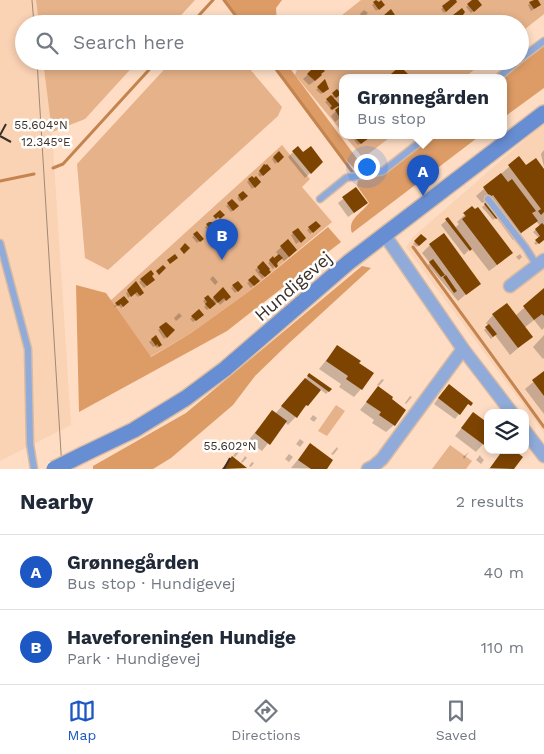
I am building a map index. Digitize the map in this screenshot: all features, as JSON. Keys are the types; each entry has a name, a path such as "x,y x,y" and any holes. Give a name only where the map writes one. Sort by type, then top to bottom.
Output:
{"street":[{"name":"Hundigevej","path":"54,469 134,430 201,386 258,342 308,296 384,234 544,113"},
{"path":"384,234 463,349 509,409"},
{"path":"510,286 540,263"},
{"path":"368,469 382,458 463,349"},
{"path":"529,436 544,456"}],"lane":[{"path":"529,52 544,41"},
{"path":"320,199 346,178 383,171 424,139"},
{"path":"488,199 540,263"},
{"path":"0,243 28,349 30,444 34,469"}],"shaded area":[{"path":"0,0 36,0 38,15 15,15 15,70 44,70 52,132 71,425 0,461"},
{"path":"36,0 195,0 181,15 38,15"},
{"path":"225,0 282,0 276,8 276,15 236,15"},
{"path":"361,0 544,0 544,14 529,26 529,15 342,15"},
{"path":"544,46 544,88 507,115 507,75 513,70 529,70 529,58"},
{"path":"44,70 130,70 85,119 52,132"},
{"path":"164,70 251,70 282,107 278,116 108,270 85,258 77,164"},
{"path":"278,70 291,70 339,134 339,139 342,139 361,164 356,170 343,157"},
{"path":"297,70 474,70 469,74 339,74 339,128 295,75"},
{"path":"544,123 544,433 529,413 529,409 526,409 406,247 413,237"},
{"path":"347,139 388,139 363,158"},
{"path":"427,139 476,139 352,233 353,220 369,203 357,186 358,180 384,172"},
{"path":"282,145 310,179 302,187 332,222 248,292 191,333 150,357 110,301"},
{"path":"328,227 341,242 227,331 79,412 76,285 106,293 151,357 191,333 248,292"},
{"path":"362,266 371,268 255,376 233,405 171,458 153,469 93,469 93,466 186,413"},
{"path":"336,405 345,411 327,436 318,431"},
{"path":"450,445 472,461 466,469 432,469"}],"building":[{"path":"376,0 379,2 381,0 385,5 379,10 373,2"},
{"path":"450,0 456,0 457,2 446,12 442,6"},
{"path":"472,0 478,0 482,5 474,12 467,4"},
{"path":"538,0 541,5 534,9 529,2"},
{"path":"462,8 465,12 463,15 453,15"},
{"path":"391,9 395,15 384,15"},
{"path":"311,70 325,71 315,81 307,74"},
{"path":"396,70 404,70 408,74 404,74 391,74"},
{"path":"325,79 329,89 323,93 317,87"},
{"path":"337,89 339,96 336,98 332,93"},
{"path":"331,95 339,104 339,107 332,110 330,108 332,106 326,99"},
{"path":"339,107 339,116 335,110"},
{"path":"356,139 368,139 361,144"},
{"path":"298,146 303,152 311,146 323,162 311,174 292,151"},
{"path":"279,151 284,157 278,163 273,157"},
{"path":"519,156 526,165 536,158 544,169 544,212 541,215 538,211 541,209 508,165"},
{"path":"264,164 267,164 271,169 263,176 259,171"},
{"path":"501,173 508,182 512,179 536,211 532,213 538,221 521,233 493,195 490,197 483,187"},
{"path":"252,176 254,178 256,176 261,182 255,188 248,179"},
{"path":"356,187 368,203 354,213 342,197"},
{"path":"243,191 248,196 242,201 238,195"},
{"path":"232,199 239,206 233,211 227,203"},
{"path":"487,201 499,217 496,219 484,204"},
{"path":"472,206 475,209 478,207 513,253 497,265 462,219 466,216 463,213"},
{"path":"220,210 225,215 220,219 218,217 216,219 213,216"},
{"path":"448,217 472,249 470,251 445,219"},
{"path":"316,221 321,226 313,233 308,227"},
{"path":"212,222 217,229 212,232 206,224"},
{"path":"542,223 544,225 544,240 539,244 535,240 540,236 535,229"},
{"path":"298,228 306,238 301,243 292,232"},
{"path":"197,231 204,239 200,242 193,234"},
{"path":"444,233 481,284 466,295 429,244"},
{"path":"421,234 427,239 419,246 414,241"},
{"path":"288,239 297,250 289,257 280,246"},
{"path":"185,243 190,248 184,254 180,249"},
{"path":"175,254 178,258 170,264 167,260"},
{"path":"279,254 283,258 278,262 276,268 269,260"},
{"path":"433,259 445,275 441,277 429,262"},
{"path":"263,261 271,272 265,277 259,272 257,267"},
{"path":"163,265 166,268 159,275 156,271"},
{"path":"151,270 155,280 147,286 140,279"},
{"path":"254,275 260,281 254,286 248,280"},
{"path":"446,275 457,291 454,293 443,277"},
{"path":"136,281 144,293 140,296 137,292 131,297 127,290"},
{"path":"238,281 243,287 238,292 232,285"},
{"path":"223,287 231,297 226,301 224,298 218,303 213,297"},
{"path":"544,288 544,316 542,314 534,320 523,306"},
{"path":"208,295 216,304 210,309 205,304 207,302 204,298"},
{"path":"124,296 129,302 123,307 121,304 118,306 115,303"},
{"path":"507,303 533,337 518,348 492,314"},
{"path":"199,309 204,315 196,321 191,316"},
{"path":"166,322 175,330 167,338 159,327"},
{"path":"489,324 497,334 493,337 485,327"},
{"path":"156,335 162,345 159,347 151,339"},
{"path":"337,345 361,361 359,363 374,373 362,390 346,379 348,376 326,361"},
{"path":"544,371 544,396 532,380"},
{"path":"309,373 332,389 329,392 307,376"},
{"path":"305,378 321,390 308,406 306,405 297,418 281,406"},
{"path":"449,384 473,403 471,406 468,404 460,415 438,398"},
{"path":"378,386 406,410 395,426 379,415 381,412 366,402"},
{"path":"272,410 287,421 270,445 255,433"},
{"path":"473,412 484,420 484,445 461,428"},
{"path":"310,443 333,460 327,469 311,469 298,460"},
{"path":"500,454 519,454 523,457 514,469 490,468"},
{"path":"232,456 247,468 222,469"}],"waterway":[{"path":"199,15 213,0"},
{"path":"224,0 235,15"},
{"path":"53,168 63,164 149,70"},
{"path":"277,70 354,174"},
{"path":"0,181 34,174"},
{"path":"413,247 544,427"}],"tram line":[{"path":"32,0 33,15"},
{"path":"38,70 62,469"}],"place":[{"name":"Grønnegården","path":"423,196"},
{"name":"Haveforeningen Hundige","path":"222,260"}]}
